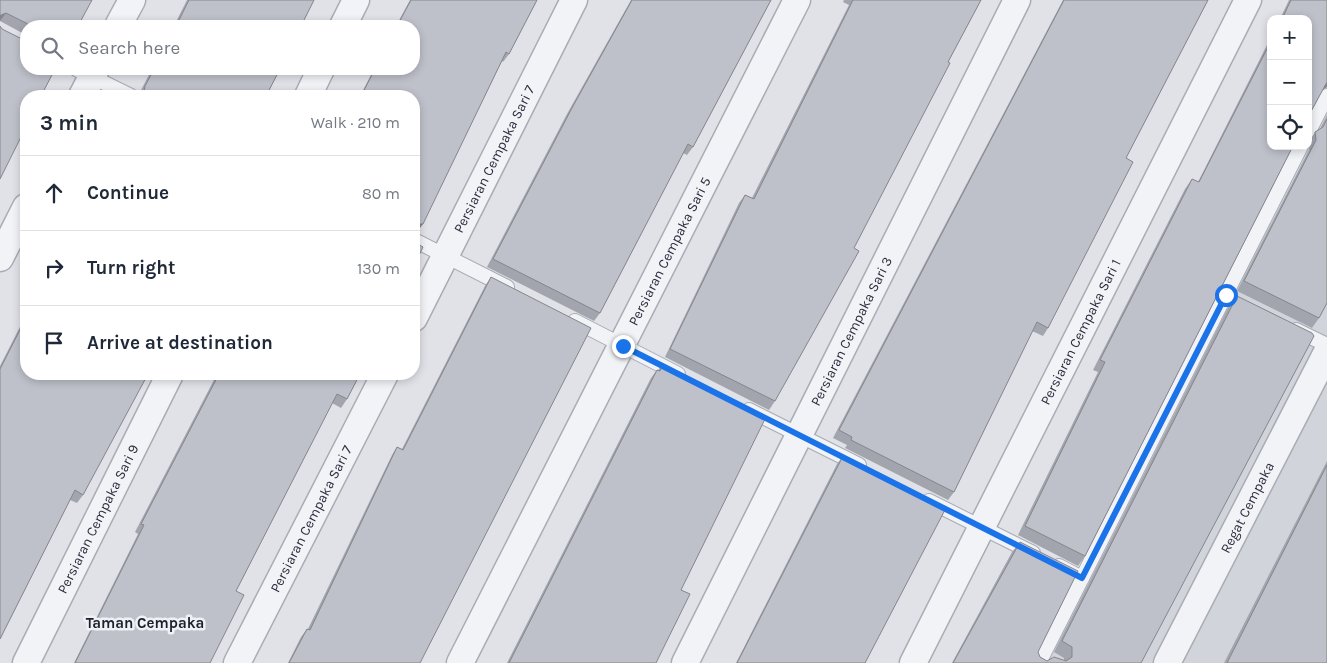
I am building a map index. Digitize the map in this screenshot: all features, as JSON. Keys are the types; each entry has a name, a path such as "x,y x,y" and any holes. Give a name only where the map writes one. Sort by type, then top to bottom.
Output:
{"street":[{"path":"121,20 132,0"},
{"path":"345,20 356,0"},
{"name":"Persiaran Cempaka Sari 7","path":"420,306 574,0"},
{"name":"Persiaran Cempaka Sari 5","path":"460,663 623,346 797,0"},
{"name":"Persiaran Cempaka Sari 3","path":"685,663 1017,0"},
{"name":"Persiaran Cempaka Sari 1","path":"913,663 1248,0"},
{"path":"311,90 318,75"},
{"path":"0,258 20,219"},
{"name":"Regat Cempaka","path":"1167,663 1327,352"},
{"name":"Persiaran Cempaka Sari 9","path":"26,663 167,380"},
{"name":"Persiaran Cempaka Sari 7","path":"236,663 382,380"}],"lane":[{"path":"87,78 116,90"},
{"path":"1312,125 1327,96"},
{"path":"1057,663 1041,660 1082,578 1230,297 1299,150"},
{"path":"420,243 517,292"},
{"path":"561,314 694,382"},
{"path":"1285,324 1327,345"},
{"path":"738,404 869,471"},
{"path":"912,492 1082,578"}],"shaded area":[{"path":"1327,94 1327,663 1036,663 1298,150 1312,150 1312,123"}],"building":[{"path":"0,0 92,0 81,20 20,20 6,13 0,16"},
{"path":"189,0 314,0 304,20 179,20"},
{"path":"411,0 537,0 509,54 506,52 423,224 420,224 420,90 364,90 372,75 420,75 420,20 400,20"},
{"path":"632,0 771,0 693,147 688,144 600,313 493,259 573,106"},
{"path":"853,0 981,0 854,248 859,251 775,401 670,349 745,195 754,199"},
{"path":"1064,0 1208,0 1126,158 1133,162 1048,328 1037,322 954,492 851,440 852,437 839,430"},
{"path":"1291,0 1327,0 1327,82 1312,110 1312,15 1284,15"},
{"path":"0,26 2,29 20,38 20,75 52,75 44,90 20,90 20,139 0,179"},
{"path":"1267,49 1267,150 1291,150 1085,556 1025,526 1105,362 1100,360 1192,179 1199,182"},
{"path":"151,75 277,75 269,90 144,90"},
{"path":"1327,119 1327,303 1319,318 1244,281 1312,150 1316,140 1315,132 1323,127"},
{"path":"491,277 591,328 420,663 289,663 307,629 310,630 397,447 403,450"},
{"path":"1237,296 1312,333 1314,336 1141,663 953,663 1020,542 1078,571 1038,652 1040,657 1047,661 1054,657 1066,661 1072,657 1072,647 1062,641"},
{"path":"20,330 20,380 145,380 83,495 75,490 0,639 0,369"},
{"path":"663,364 766,417 681,590 690,594 656,663 509,663 657,370 660,371"},
{"path":"216,380 357,380 347,399 337,394 236,591 244,595 210,663 75,663 144,525 141,524"},
{"path":"843,456 946,508 865,663 737,663"},
{"path":"1327,465 1327,663 1227,663"}],"district":[{"name":"Taman Cempaka","path":"145,623"}],"route":[{"path":"623,346 1082,578 1226,295"}]}
